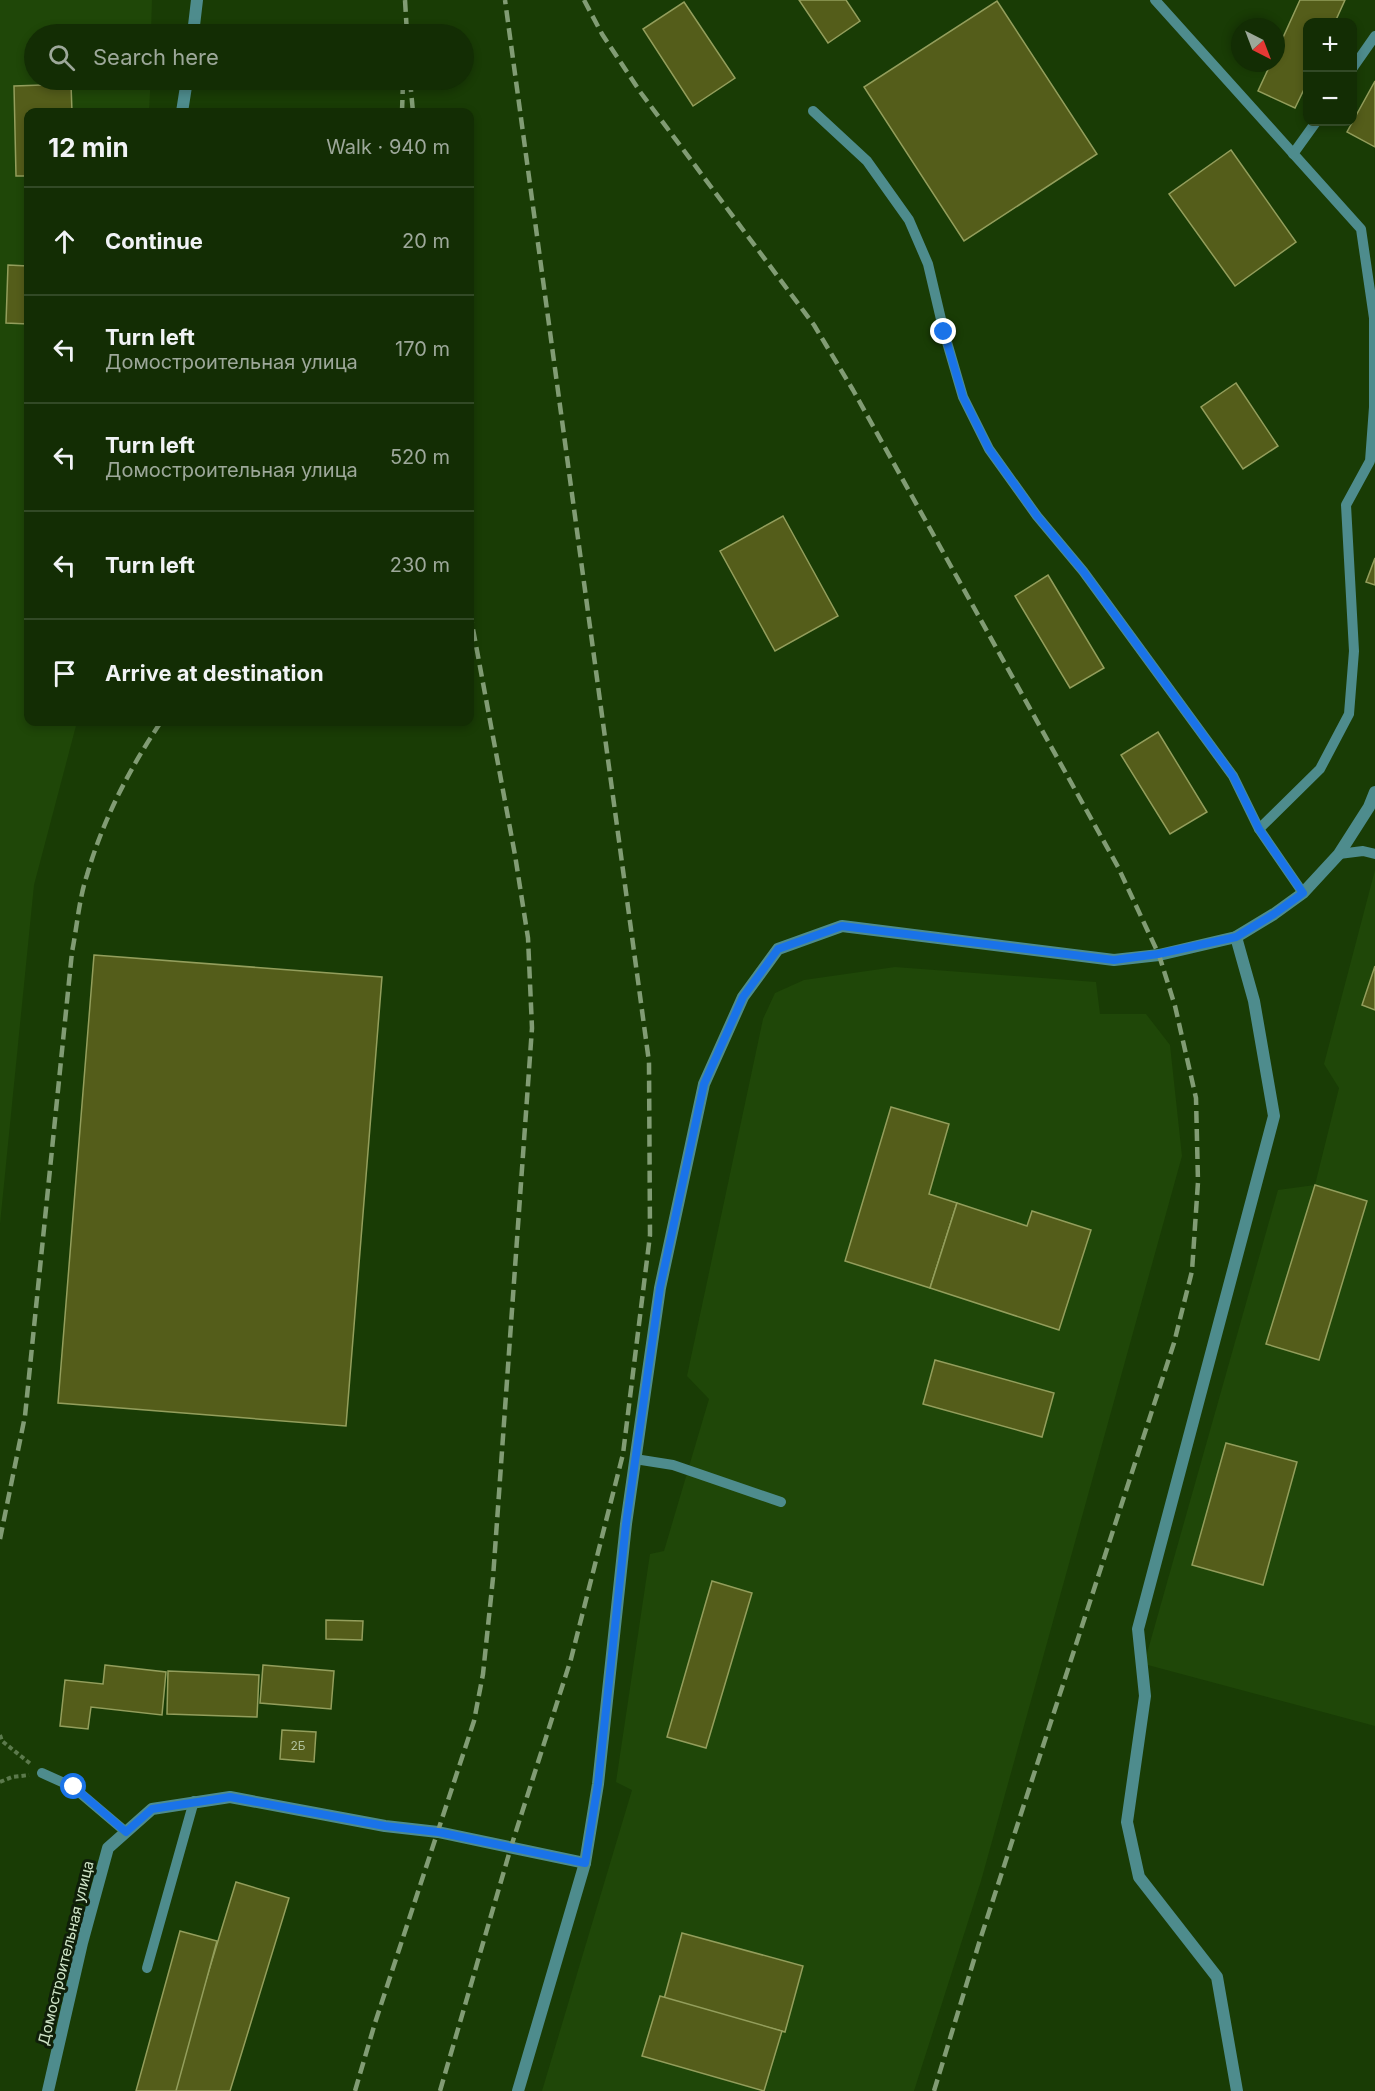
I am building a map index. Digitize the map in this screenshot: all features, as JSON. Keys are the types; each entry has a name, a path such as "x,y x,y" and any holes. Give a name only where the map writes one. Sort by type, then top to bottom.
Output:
{"street":[{"path":"194,24 197,0"},
{"path":"182,108 185,90"},
{"path":"518,2091 585,1863 598,1784 626,1524 660,1288 704,1084 743,997 778,949 842,926 1114,960 1158,954 1236,937 1303,893 1339,854 1369,807 1375,792"},
{"path":"1236,937 1254,1001 1274,1116 1138,1629 1145,1696 1127,1822 1138,1877 1217,1977 1237,2091"},
{"name":"Домостроительная улица","path":"48,2091 82,1943 108,1848 152,1809 230,1797 385,1826 438,1832 585,1863"}],"lane":[{"path":"1155,0 1361,229 1374,318 1374,407 1370,461 1346,505 1354,651 1349,714 1320,769 1259,829"},
{"path":"1357,63 1375,36"},
{"path":"813,111 867,161 909,220 928,264 944,332 963,397 989,449 1037,516 1083,571 1233,776 1259,829 1303,893"},
{"path":"1293,154 1313,126"},
{"path":"1339,854 1363,851 1375,854"},
{"path":"635,1460 673,1464 781,1502"},
{"path":"42,1773 74,1787 126,1832"},
{"path":"147,1968 194,1801"}],"path":[{"path":"0,1735 2,1741 42,1773"},
{"path":"0,1782 12,1777 42,1773"}],"shaded area":[{"path":"0,0 152,0 151,24 24,24 24,90 150,90 150,93 149,108 24,108 24,726 76,726 34,885 0,1224"},
{"path":"1375,870 1375,1726 1144,1664 1278,1190 1315,1185 1339,1088 1324,1064"},
{"path":"895,967 1096,982 1100,1014 1146,1014 1170,1045 1182,1156 981,1881 914,2091 542,2091 632,1790 616,1782 650,1554 664,1551 709,1399 687,1376 763,1019 775,993 804,980"}],"building":[{"path":"799,0 846,0 860,21 828,43"},
{"path":"1300,0 1345,0 1337,18 1303,18 1303,91 1295,108 1258,91 1267,72 1285,72 1285,33"},
{"path":"997,1 1097,154 964,241 864,87"},
{"path":"684,2 735,78 693,106 643,29"},
{"path":"1375,81 1375,147 1347,132 1350,126 1357,126 1357,114"},
{"path":"14,86 24,86 24,90 71,90 72,108 24,108 24,176 16,176"},
{"path":"1231,150 1296,242 1235,286 1169,194"},
{"path":"8,265 24,266 24,324 6,323"},
{"path":"1236,383 1278,446 1243,469 1201,407"},
{"path":"783,516 838,616 775,651 720,551"},
{"path":"1375,558 1375,585 1366,582"},
{"path":"1048,575 1104,668 1070,688 1015,596"},
{"path":"1158,732 1207,812 1170,834 1121,755"},
{"path":"94,955 382,977 346,1426 58,1403"},
{"path":"1375,966 1375,1010 1362,1005"},
{"path":"891,1107 949,1124 929,1194 957,1203 930,1288 845,1261"},
{"path":"1315,1185 1367,1201 1319,1360 1266,1344"},
{"path":"957,1203 1027,1226 1032,1211 1091,1230 1059,1330 930,1288"},
{"path":"935,1360 1054,1393 1042,1437 923,1404"},
{"path":"1226,1443 1297,1462 1263,1585 1192,1565"},
{"path":"712,1581 752,1593 706,1748 667,1737"},
{"path":"326,1620 363,1621 362,1640 326,1639"},
{"path":"105,1665 166,1672 162,1715 91,1707 88,1729 60,1726 65,1680 103,1684"},
{"path":"263,1665 334,1671 331,1709 260,1703"},
{"path":"168,1671 259,1675 257,1717 167,1714"},
{"path":"282,1730 316,1732 314,1762 280,1759"},
{"path":"236,1882 289,1898 230,2091 172,2091"},
{"path":"180,1931 217,1941 176,2091 136,2091"},
{"path":"682,1933 803,1966 785,2032 664,1999"},
{"path":"660,1996 782,2031 764,2091 642,2056"}],"railway":[{"path":"405,0 406,24"},
{"path":"440,2091 511,1847 571,1659 623,1454 650,1235 649,1062 505,0"},
{"path":"584,0 602,34 641,93 814,325 853,390 1118,867 1159,955 1175,1006 1196,1098 1198,1182 1192,1271 1174,1343 980,1940 934,2091"},
{"path":"402,108 403,90"},
{"path":"411,90 413,108"},
{"path":"355,2091 474,1721 483,1674 493,1578 532,1028 528,938 474,635"},
{"path":"0,1539 25,1416 72,952 80,903 93,855 109,815 138,758 158,726"}],"route":[{"path":"74,1787 126,1832 152,1809 230,1797 385,1826 438,1832 585,1863 598,1784 626,1524 660,1288 704,1084 743,997 778,949 842,926 1114,960 1158,954 1236,937 1303,893 1259,829 1233,776 1083,571 1037,516 989,449 963,397 944,332"}]}
